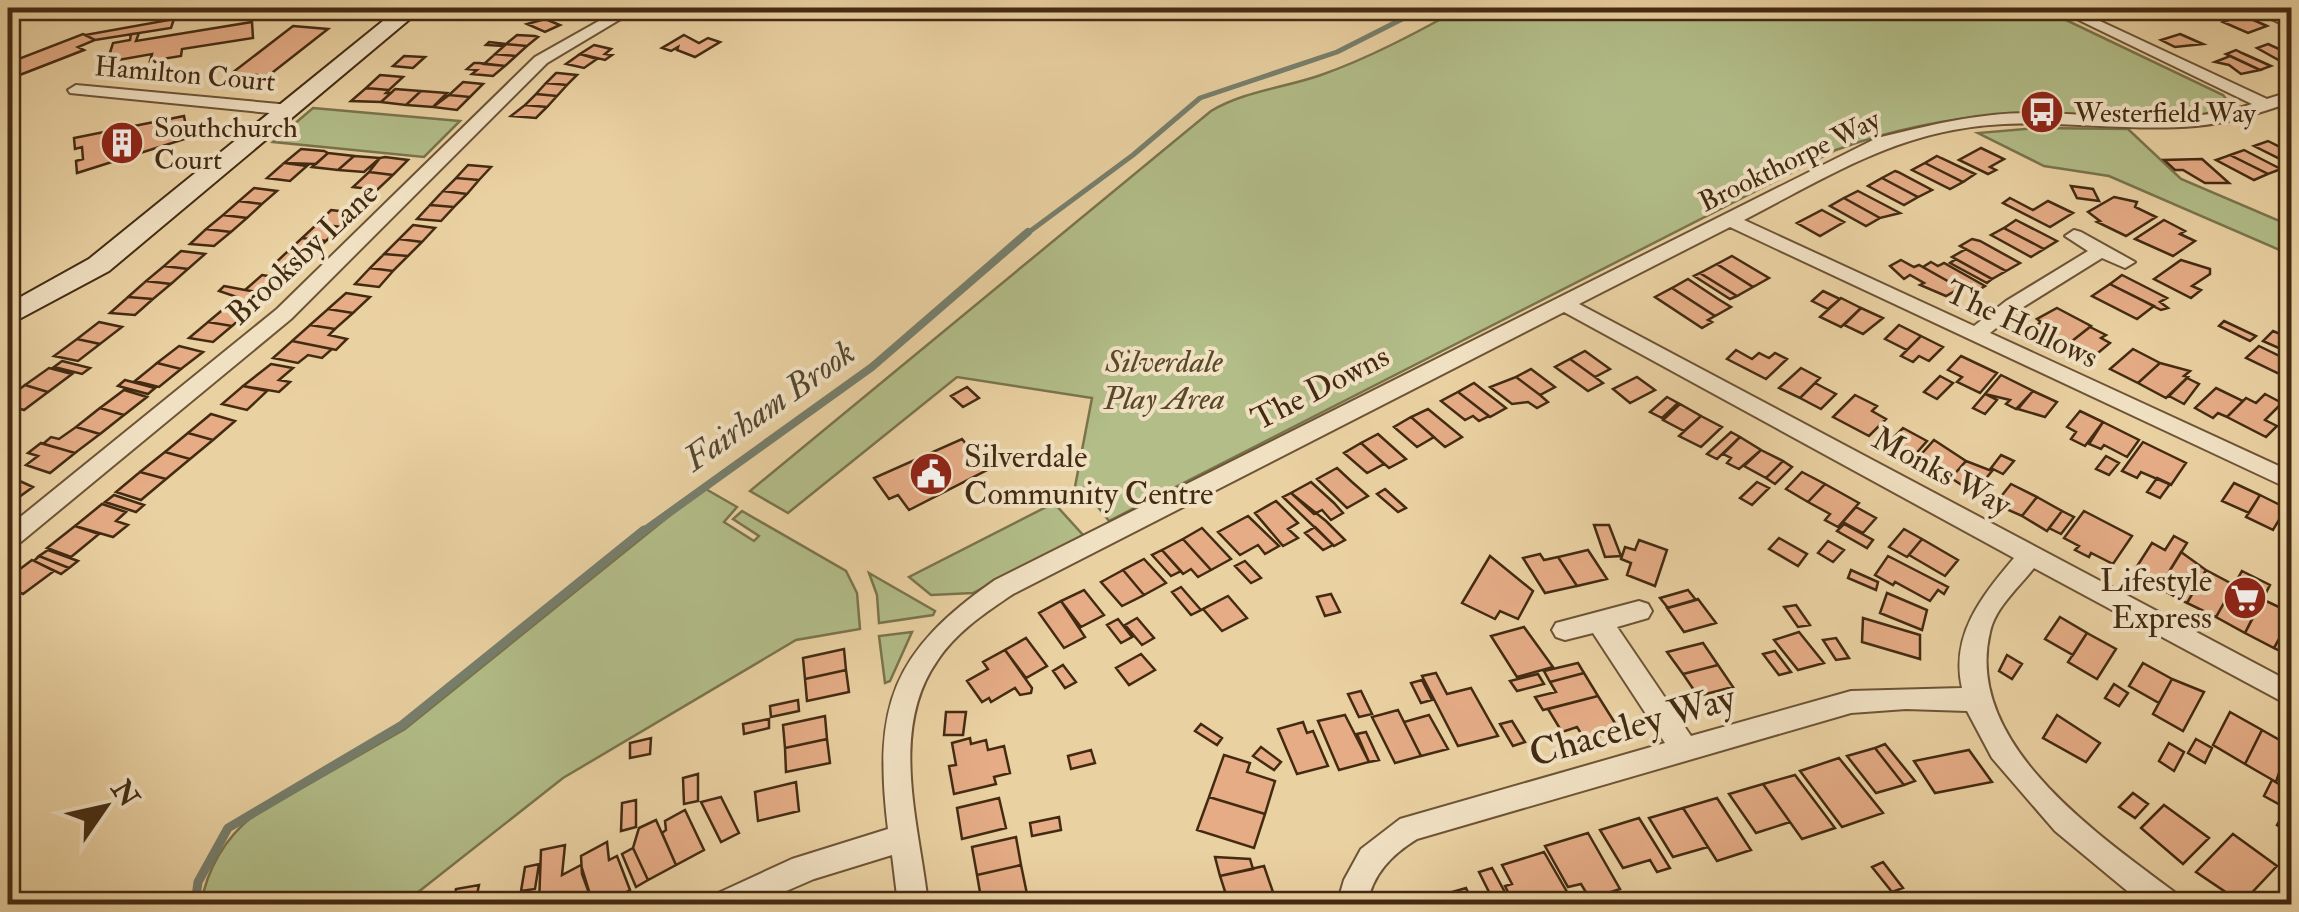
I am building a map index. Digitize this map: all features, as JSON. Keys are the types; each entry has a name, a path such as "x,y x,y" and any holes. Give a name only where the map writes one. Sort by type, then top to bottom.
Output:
{"street":[{"path":"8,316 99,265 412,8"},
{"name":"Brooksby Lane","path":"8,540 262,334 542,60 632,8"},
{"path":"2061,8 2266,104"},
{"path":"2256,8 2292,25"},
{"name":"Hamilton Court","path":"76,90 290,110"},
{"name":"Brookthorpe Way","path":"1562,304 1856,154 1918,132 2024,118 2195,122 2292,96"},
{"path":"139,116 162,98"},
{"name":"The Hollows","path":"1727,219 2288,474"},
{"path":"2074,236 2125,262"},
{"path":"1975,335 2013,304 2102,250"},
{"name":"Monks Way","path":"1562,304 2292,696"},
{"name":"The Downs","path":"914,904 895,749 897,725 913,678 942,634 962,615 1004,587 1562,304"},
{"path":"2030,556 1977,631 1971,675 1977,700 2000,746 2044,801 2097,850 2166,904"},
{"path":"1565,630 1639,611"},
{"path":"1599,622 1685,750"},
{"name":"Chaceley Way","path":"1352,904 1366,865 1393,836 1410,828 1851,702 1906,698 1977,700"},
{"path":"727,904 773,878 809,864 905,838"}],"green space":[{"name":"Silverdale Play Area","path":"1461,8 2041,8 2223,95 2230,104 2188,117 2009,114 1965,118 1900,130 1836,150 1109,521 1083,488 1074,492 1092,398 957,377 788,513 750,491 1211,111 1237,99 1339,68"},
{"path":"313,108 460,121 424,157 273,142"},
{"path":"2037,128 2128,129 2181,179 2291,226 2291,255 2109,176 2044,166 1978,133"},
{"path":"704,488 737,507 724,522 754,541 759,536 733,519 742,511 846,571 857,593 860,629 796,640 563,778 403,904 201,904 219,855 253,816 405,729"},
{"path":"1054,503 1083,535 973,593 931,595 909,577"},
{"path":"869,573 935,611 933,615 879,623 877,595"},
{"path":"912,632 890,681 885,683 879,636"}],"building":[{"path":"2242,15 2267,26 2248,33 2223,22"},
{"path":"174,19 171,28 95,40 85,35"},
{"path":"545,19 560,25 545,32 527,24"},
{"path":"252,22 253,38 182,49 181,56 150,61 152,54 107,62 113,43 130,40 131,34 139,33 136,41"},
{"path":"293,26 328,29 268,76 232,73"},
{"path":"83,34 95,40 78,47 84,50 12,78 8,75 8,63"},
{"path":"2180,34 2203,44 2175,47 2161,40"},
{"path":"517,35 538,37 527,46 506,44"},
{"path":"684,35 699,43 708,38 720,42 695,57 677,50 678,47 671,51 662,48"},
{"path":"489,42 527,46 516,56 495,54 504,46 486,45"},
{"path":"2268,44 2292,55 2292,60 2282,62 2257,48"},
{"path":"594,45 611,49 605,54 612,55 605,60 580,54"},
{"path":"2236,50 2271,66 2260,70 2226,54"},
{"path":"495,54 516,56 505,66 484,64"},
{"path":"580,54 597,59 584,68 566,64"},
{"path":"404,56 425,57 413,68 393,66"},
{"path":"2230,56 2260,70 2241,74 2229,65 2215,62"},
{"path":"474,63 505,66 493,76 472,74 477,70 467,69"},
{"path":"556,73 577,75 567,85 546,83"},
{"path":"380,75 403,77 389,90 366,88"},
{"path":"463,82 483,84 470,97 449,95"},
{"path":"546,83 567,85 557,96 536,94"},
{"path":"366,88 391,93 381,102 351,101"},
{"path":"395,89 421,91 406,105 381,102"},
{"path":"421,91 447,93 433,107 406,105"},
{"path":"536,94 557,96 547,107 525,105"},
{"path":"449,95 470,97 457,110 433,107"},
{"path":"525,105 547,107 536,118 511,116"},
{"name":"Southchurch Court","path":"184,116 188,138 77,173 76,161 83,159 82,147 75,149 74,138"},
{"path":"2268,141 2292,153 2292,165 2254,146"},
{"path":"1981,148 2004,159 1990,167 1996,170 1988,174 1959,160"},
{"path":"301,149 328,153 316,164 284,163"},
{"path":"2244,150 2281,169 2268,174 2230,155"},
{"path":"328,153 354,156 338,170 312,167"},
{"path":"2230,155 2268,174 2254,180 2216,160"},
{"path":"354,156 380,158 364,172 338,170"},
{"path":"1937,156 1975,174 1963,182 1925,163"},
{"path":"380,158 408,160 393,175 369,172"},
{"path":"2202,159 2229,183 2205,183 2183,170 2175,170 2164,160"},
{"path":"284,163 307,166 290,181 267,178"},
{"path":"1925,163 1963,182 1950,189 1912,170"},
{"path":"468,165 491,167 479,180 456,178"},
{"path":"1895,171 1932,190 1918,197 1882,178"},
{"path":"369,172 393,175 377,190 353,187"},
{"path":"456,178 479,180 467,194 443,191"},
{"path":"1882,178 1918,197 1904,205 1868,186"},
{"path":"2071,186 2093,189 2099,201 2077,198"},
{"path":"254,188 277,191 262,204 239,201"},
{"path":"443,191 467,194 454,207 430,205"},
{"path":"1858,191 1900,213 1880,218 1844,198"},
{"path":"2114,197 2137,202 2135,207 2156,217 2126,236 2097,222 2100,221 2088,212"},
{"path":"1844,198 1880,218 1866,226 1830,206"},
{"path":"2010,198 2033,210 2048,201 2073,213 2050,227 2003,203"},
{"path":"239,201 262,204 247,218 223,215"},
{"path":"430,205 454,207 441,221 417,219"},
{"path":"331,210 355,213 341,227 317,224"},
{"path":"1822,210 1844,222 1820,236 1797,223"},
{"path":"223,215 247,218 231,232 206,229"},
{"path":"2016,220 2057,241 2044,249 2004,228"},
{"path":"2164,220 2195,241 2173,256 2135,239"},
{"path":"317,224 341,227 326,241 302,238"},
{"path":"413,225 435,228 422,242 399,239"},
{"path":"2004,228 2044,249 2031,257 1991,235"},
{"path":"206,229 231,232 214,246 190,244"},
{"path":"302,238 326,241 311,255 287,252"},
{"path":"399,239 422,242 408,256 384,254"},
{"path":"1972,239 2020,263 2006,271 1960,246"},
{"path":"1966,249 2006,271 1992,279 1952,257"},
{"path":"181,251 205,254 188,269 164,266"},
{"path":"287,252 311,255 296,270 271,267"},
{"path":"384,254 408,256 393,271 370,268"},
{"path":"1732,256 1769,278 1753,287 1717,264"},
{"path":"1956,259 1992,279 1987,283 1950,263"},
{"path":"1901,260 1914,267 1919,265 1960,288 1946,296 1920,285 1924,283 1910,275 1904,279 1890,266"},
{"path":"2181,260 2210,269 2210,274 2192,286 2201,290 2191,298 2154,279"},
{"path":"1931,262 1938,266 1944,263 1985,286 1977,291 1965,285 1960,288 1923,267"},
{"path":"1717,264 1753,287 1737,296 1700,273"},
{"path":"164,266 188,269 171,284 146,281"},
{"path":"370,268 393,271 379,287 355,284"},
{"path":"1700,273 1737,296 1730,299 1694,276"},
{"path":"262,275 286,279 269,294 245,290"},
{"path":"2122,275 2167,298 2160,302 2168,308 2161,310 2110,284"},
{"path":"1688,279 1731,307 1715,316 1672,288"},
{"path":"146,281 171,284 153,299 128,297"},
{"path":"2110,284 2154,306 2137,319 2092,296"},
{"path":"224,286 269,294 251,310 227,306 237,297 219,291"},
{"path":"1672,288 1715,316 1708,320 1712,322 1702,328 1655,297"},
{"path":"1823,291 1840,299 1828,309 1812,301"},
{"path":"346,293 370,297 353,313 328,309"},
{"path":"128,297 153,299 135,315 110,313"},
{"path":"1841,298 1861,308 1841,327 1820,317"},
{"path":"227,306 251,310 232,326 208,322"},
{"path":"1861,308 1883,318 1863,334 1844,325"},
{"path":"2057,308 2091,326 2067,345 2034,327 2041,322 2037,319"},
{"path":"328,309 353,313 335,329 310,325"},
{"path":"2224,321 2256,336 2250,341 2219,326"},
{"path":"99,322 122,327 100,344 77,339"},
{"path":"208,322 232,326 213,342 189,338"},
{"path":"310,325 335,329 329,335 347,339 336,350 292,341"},
{"path":"1899,325 1921,336 1907,350 1885,339"},
{"path":"2090,327 2106,335 2101,338 2110,343 2087,362 2071,354 2077,349 2067,345"},
{"path":"2273,331 2292,339 2292,354 2263,341"},
{"path":"1921,336 1943,347 1929,361 1919,356 1913,362 1901,356"},
{"path":"77,339 100,344 78,361 54,356"},
{"path":"292,341 332,349 322,358 308,355 298,363 273,358"},
{"path":"179,346 203,352 181,369 157,363"},
{"path":"2259,346 2292,362 2292,380 2246,358"},
{"path":"2133,349 2160,363 2138,383 2110,369"},
{"path":"1736,350 1752,359 1759,353 1769,358 1775,353 1787,359 1766,379 1727,359"},
{"path":"1585,351 1610,369 1595,377 1570,359"},
{"path":"1961,356 1997,373 1980,393 1957,382 1962,377 1948,370"},
{"path":"1570,359 1603,383 1588,391 1555,367"},
{"path":"62,361 90,368 82,374 54,367"},
{"path":"157,363 181,369 159,387 135,381"},
{"path":"2160,363 2190,371 2166,398 2138,383"},
{"path":"271,364 293,368 279,380 290,382 279,392 243,386"},
{"path":"49,368 72,374 48,392 25,385"},
{"path":"1801,368 1820,378 1800,398 1779,388"},
{"path":"1531,369 1555,387 1540,395 1516,377"},
{"path":"2001,375 2033,391 2016,409 2006,404 2010,400 1985,394"},
{"path":"1940,376 1953,383 1937,399 1924,392"},
{"path":"1516,377 1548,402 1537,408 1528,402 1512,404 1490,387"},
{"path":"1637,377 1655,390 1630,403 1613,389"},
{"path":"2187,378 2199,384 2184,404 2169,396"},
{"path":"125,380 155,388 148,394 118,386"},
{"path":"1474,383 1506,408 1490,417 1458,392"},
{"path":"1815,383 1836,394 1821,409 1800,398"},
{"path":"25,385 48,392 24,410 8,405 8,398"},
{"path":"243,386 267,391 247,410 222,404"},
{"path":"967,387 979,398 963,407 951,396"},
{"path":"2216,388 2243,401 2227,417 2218,413 2213,418 2195,408"},
{"path":"124,390 147,397 124,415 100,408"},
{"path":"2033,391 2057,402 2045,417 2018,409"},
{"path":"1458,392 1489,416 1479,421 1473,416 1465,420 1441,401"},
{"path":"1985,394 1997,400 1985,414 1973,408"},
{"path":"2265,394 2282,403 2265,420 2277,426 2266,437 2227,417 2246,398 2256,403"},
{"path":"1855,395 1877,406 1872,411 1886,419 1869,436 1833,417"},
{"path":"1667,397 1678,403 1662,418 1650,412"},
{"path":"1680,404 1701,416 1684,431 1663,420"},
{"path":"100,408 124,415 100,434 76,427"},
{"path":"1428,409 1462,437 1445,447 1411,417"},
{"path":"2080,411 2103,422 2085,446 2071,439 2076,432 2067,427"},
{"path":"211,414 235,421 213,440 188,433"},
{"path":"1701,416 1722,427 1701,447 1679,436"},
{"path":"1411,417 1434,437 1417,447 1394,427"},
{"path":"2103,422 2139,440 2127,457 2104,445 2101,449 2089,444"},
{"path":"76,427 100,434 75,453 43,444 51,437 59,439"},
{"path":"1903,428 1927,441 1912,458 1887,444"},
{"path":"1731,432 1740,437 1717,459 1707,454"},
{"path":"188,433 213,440 190,459 165,452"},
{"path":"1378,434 1406,459 1389,468 1361,443"},
{"path":"1740,437 1761,450 1739,469 1727,463 1731,458 1723,454"},
{"name":"Silverdale Community Centre","path":"962,439 987,470 909,510 898,495 889,499 874,478"},
{"path":"1934,440 1966,461 1951,478 1937,470 1934,473 1917,459"},
{"path":"2143,442 2186,463 2171,485 2141,472 2137,478 2122,471"},
{"path":"41,443 75,453 50,473 26,465 38,456 28,453"},
{"path":"1361,443 1384,464 1367,473 1344,453"},
{"path":"1761,450 1783,461 1766,478 1744,466"},
{"path":"165,452 190,459 166,479 140,472"},
{"path":"2001,455 2014,461 2003,474 1991,468"},
{"path":"2106,456 2119,463 2109,475 2096,469"},
{"path":"1783,461 1792,467 1775,484 1766,478"},
{"path":"1966,461 1992,471 1974,493 1951,478"},
{"path":"1337,468 1368,496 1347,508 1317,479"},
{"path":"140,472 166,479 141,500 116,492"},
{"path":"1802,472 1825,484 1808,502 1786,489"},
{"path":"11,477 33,487 8,505 8,480"},
{"path":"2157,478 2170,484 2160,498 2147,492"},
{"path":"1311,482 1343,513 1331,520 1322,510 1314,514 1291,493"},
{"path":"1757,482 1769,488 1752,505 1740,498"},
{"path":"2234,483 2260,495 2249,513 2222,501"},
{"path":"1825,484 1859,503 1838,527 1825,520 1830,514 1808,502"},
{"path":"2011,484 2037,497 2022,516 1995,504"},
{"path":"1385,489 1406,508 1398,512 1377,494"},
{"path":"1291,493 1345,540 1334,546 1283,497"},
{"path":"114,495 144,505 136,512 105,502"},
{"path":"2260,495 2286,508 2273,530 2246,517"},
{"path":"2037,497 2062,511 2047,531 2022,516"},
{"path":"1276,501 1298,523 1288,529 1298,538 1283,546 1255,513"},
{"path":"102,504 126,512 116,521 128,525 113,537 75,526"},
{"path":"1856,507 1876,518 1863,533 1843,522"},
{"path":"2062,511 2074,517 2061,534 2049,528"},
{"path":"2084,511 2132,536 2113,564 2075,550 2079,546 2064,538"},
{"path":"1248,516 1279,546 1265,554 1258,545 1240,555 1218,532"},
{"path":"1844,524 1873,540 1867,548 1837,531"},
{"path":"1594,525 1609,525 1621,556 1605,557"},
{"path":"75,526 99,534 71,557 47,548"},
{"path":"1315,527 1333,545 1323,550 1305,533"},
{"path":"1202,528 1231,559 1211,570 1183,539"},
{"path":"1904,529 1922,539 1907,557 1889,547"},
{"path":"2174,536 2187,543 2159,588 2132,574 2152,543 2165,550"},
{"path":"1779,538 1807,554 1798,566 1769,549"},
{"path":"1183,539 1211,570 1198,577 1191,569 1183,574 1162,550"},
{"path":"1922,539 1958,560 1945,576 1909,555"},
{"path":"1639,540 1667,550 1655,586 1627,575 1631,563 1621,559 1625,547 1635,550"},
{"path":"1828,541 1844,550 1833,562 1818,553"},
{"path":"48,550 78,561 69,568 39,556"},
{"path":"1162,550 1181,571 1171,576 1152,555"},
{"path":"1588,550 1607,579 1577,586 1558,557"},
{"path":"2181,552 2206,570 2187,603 2159,588"},
{"path":"1540,554 1544,560 1558,557 1577,586 1545,593 1523,558"},
{"path":"39,556 69,568 61,574 34,561"},
{"path":"1490,556 1533,591 1518,619 1500,611 1495,619 1462,603"},
{"path":"1888,556 1948,587 1944,594 1938,590 1930,601 1875,575"},
{"path":"1144,559 1166,583 1144,595 1123,570"},
{"path":"32,560 54,571 23,594 8,586 8,578"},
{"path":"1245,561 1261,578 1251,583 1235,566"},
{"path":"1123,570 1144,595 1122,606 1101,582"},
{"path":"1851,570 1878,582 1876,590 1848,578"},
{"path":"2206,570 2234,585 2216,617 2187,603"},
{"path":"2242,571 2270,585 2245,633 2216,617"},
{"path":"1181,587 1201,610 1191,615 1172,592"},
{"path":"1084,590 1104,615 1081,627 1061,601"},
{"path":"1688,590 1696,600 1668,608 1660,598"},
{"path":"1887,593 1927,610 1922,630 1880,613"},
{"path":"1331,594 1340,612 1325,616 1317,597"},
{"path":"1228,596 1247,618 1222,631 1203,609"},
{"path":"2290,596 2292,615 2274,648 2245,633 2262,599 2283,609"},
{"path":"1698,599 1716,623 1684,632 1667,608"},
{"path":"1061,601 1085,637 1064,648 1039,613"},
{"path":"1796,605 1810,625 1798,627 1784,607"},
{"path":"2292,615 2292,657 2274,648"},
{"path":"2060,617 2087,633 2073,655 2045,639"},
{"path":"1137,618 1154,638 1142,645 1125,625"},
{"path":"1863,618 1920,635 1920,659 1862,642"},
{"path":"1118,619 1132,637 1121,643 1107,625"},
{"path":"1524,627 1553,667 1517,677 1491,636"},
{"path":"1799,632 1824,663 1798,670 1774,640"},
{"path":"2087,633 2116,649 2097,679 2068,662"},
{"path":"1026,638 1047,666 1026,678 1005,650"},
{"path":"1836,638 1849,658 1836,660 1823,640"},
{"path":"1703,643 1718,665 1683,674 1667,652"},
{"path":"844,649 846,670 805,679 803,658"},
{"path":"1005,650 1032,688 1031,693 1020,695 1015,688 991,702 989,698 982,702 967,681 988,669 983,662"},
{"path":"1775,651 1791,672 1779,675 1763,654"},
{"path":"1141,654 1155,670 1129,685 1116,668"},
{"path":"2007,655 2022,664 2012,679 1999,671"},
{"path":"1578,663 1584,673 1550,682 1544,671"},
{"path":"2143,663 2172,679 2159,703 2129,686"},
{"path":"1063,665 1076,682 1065,688 1053,671"},
{"path":"1718,665 1733,687 1698,696 1683,674"},
{"path":"846,670 849,692 807,701 805,679"},
{"path":"1436,673 1447,694 1471,688 1498,736 1458,746 1422,676"},
{"path":"1584,673 1598,696 1543,710 1535,697 1556,692 1550,682"},
{"path":"1538,674 1544,684 1517,691 1510,681"},
{"path":"2172,679 2204,692 2183,731 2153,714"},
{"path":"1422,680 1432,700 1421,703 1411,683"},
{"path":"2114,684 2128,693 2119,706 2105,698"},
{"path":"1361,691 1372,714 1359,717 1348,694"},
{"path":"1598,696 1620,731 1585,740 1577,727 1562,732 1548,709"},
{"path":"798,700 799,711 771,717 770,706"},
{"path":"1398,710 1421,756 1395,763 1372,717"},
{"path":"946,712 966,712 963,735 944,735"},
{"path":"2230,712 2262,730 2245,764 2213,745"},
{"path":"1345,715 1369,762 1339,770 1318,721"},
{"path":"1429,715 1448,749 1421,756 1404,722"},
{"path":"2057,715 2100,743 2086,762 2043,738"},
{"path":"825,716 827,739 785,748 783,725"},
{"path":"769,719 769,728 744,734 743,724"},
{"path":"1512,721 1525,742 1513,746 1500,724"},
{"path":"1303,722 1307,733 1313,731 1328,766 1297,774 1278,729"},
{"path":"1201,724 1222,738 1217,745 1195,731"},
{"path":"2262,730 2292,747 2291,780 2279,773 2276,782 2245,764"},
{"path":"1366,732 1379,760 1369,762 1357,734"},
{"path":"651,738 650,754 630,758 630,743"},
{"path":"970,738 971,744 986,740 988,750 1004,746 1010,773 994,777 996,784 954,794 949,766 956,765 952,743"},
{"path":"827,739 830,763 786,772 785,748"},
{"path":"2196,739 2212,748 2205,763 2188,753"},
{"path":"2169,743 2184,752 2174,771 2159,761"},
{"path":"1885,744 1915,781 1904,785 1875,748"},
{"path":"1261,747 1281,762 1274,770 1253,756"},
{"path":"1875,748 1904,785 1876,793 1847,756"},
{"path":"1091,750 1095,763 1071,769 1068,756"},
{"path":"1969,750 1992,782 1935,793 1914,761"},
{"path":"1224,755 1250,763 1247,772 1275,781 1265,814 1209,797"},
{"path":"1839,758 1883,813 1842,827 1800,771"},
{"path":"698,774 698,801 684,804 683,778"},
{"path":"1795,775 1835,828 1802,839 1763,784"},
{"path":"2272,780 2291,791 2284,807 2264,796"},
{"path":"796,782 799,811 758,821 755,792"},
{"path":"1763,784 1790,822 1756,833 1729,794"},
{"path":"2133,793 2148,804 2135,818 2119,807"},
{"path":"721,797 739,833 721,842 701,802"},
{"path":"1209,797 1265,814 1254,848 1197,830"},
{"path":"999,798 1006,828 962,839 957,808"},
{"path":"1717,798 1751,850 1717,861 1683,808"},
{"path":"636,800 636,827 621,831 622,803"},
{"path":"2164,805 2209,838 2183,864 2141,828"},
{"path":"2287,807 2292,810 2292,835 2277,825"},
{"path":"1683,808 1708,847 1673,857 1649,818"},
{"path":"685,810 704,850 676,865 662,833 666,830 665,821"},
{"path":"1059,817 1061,830 1032,836 1030,823"},
{"path":"1639,818 1670,868 1657,872 1650,860 1623,868 1600,830"},
{"path":"656,820 676,865 648,880 633,848 639,828"},
{"path":"1588,833 1620,889 1590,899 1581,884 1568,887 1545,846"},
{"path":"2233,834 2277,866 2242,903 2196,872"},
{"path":"1016,837 1021,865 977,875 972,847"},
{"path":"607,842 609,860 617,856 630,890 603,904 593,904 582,874 581,856"},
{"path":"565,845 562,875 581,865 593,904 539,904 541,850"},
{"path":"633,848 648,880 636,887 622,854"},
{"path":"1544,852 1574,904 1514,904 1505,886 1512,884 1502,865"},
{"path":"1215,857 1250,859 1253,869 1220,876"},
{"path":"1883,862 1903,888 1892,892 1872,867"},
{"path":"539,864 535,889 521,891 525,867"},
{"path":"1021,865 1027,894 982,904 977,875"},
{"path":"1264,866 1275,898 1229,904 1220,876"},
{"path":"1492,868 1508,898 1494,902 1479,872"},
{"path":"479,885 475,904 453,904 456,889"},
{"path":"1466,888 1471,899 1452,904 1426,904 1424,900"},
{"path":"2283,888 2292,894 2292,904 2268,904"}],"waterway":[{"name":"Fairham Brook","path":"1025,235 1133,155 1200,98 1337,52 1424,8"},
{"name":"Fairham Brook","path":"641,533 872,367 1028,232"},
{"name":"Fairham Brook","path":"195,904 198,882 228,828 402,725 644,530"}],"place":[{"name":"Westerfield Way","path":"2042,112"},
{"name":"Southchurch Court","path":"122,143"},
{"name":"Silverdale Community Centre","path":"931,474"},
{"name":"Lifestyle Express","path":"2245,598"}]}
